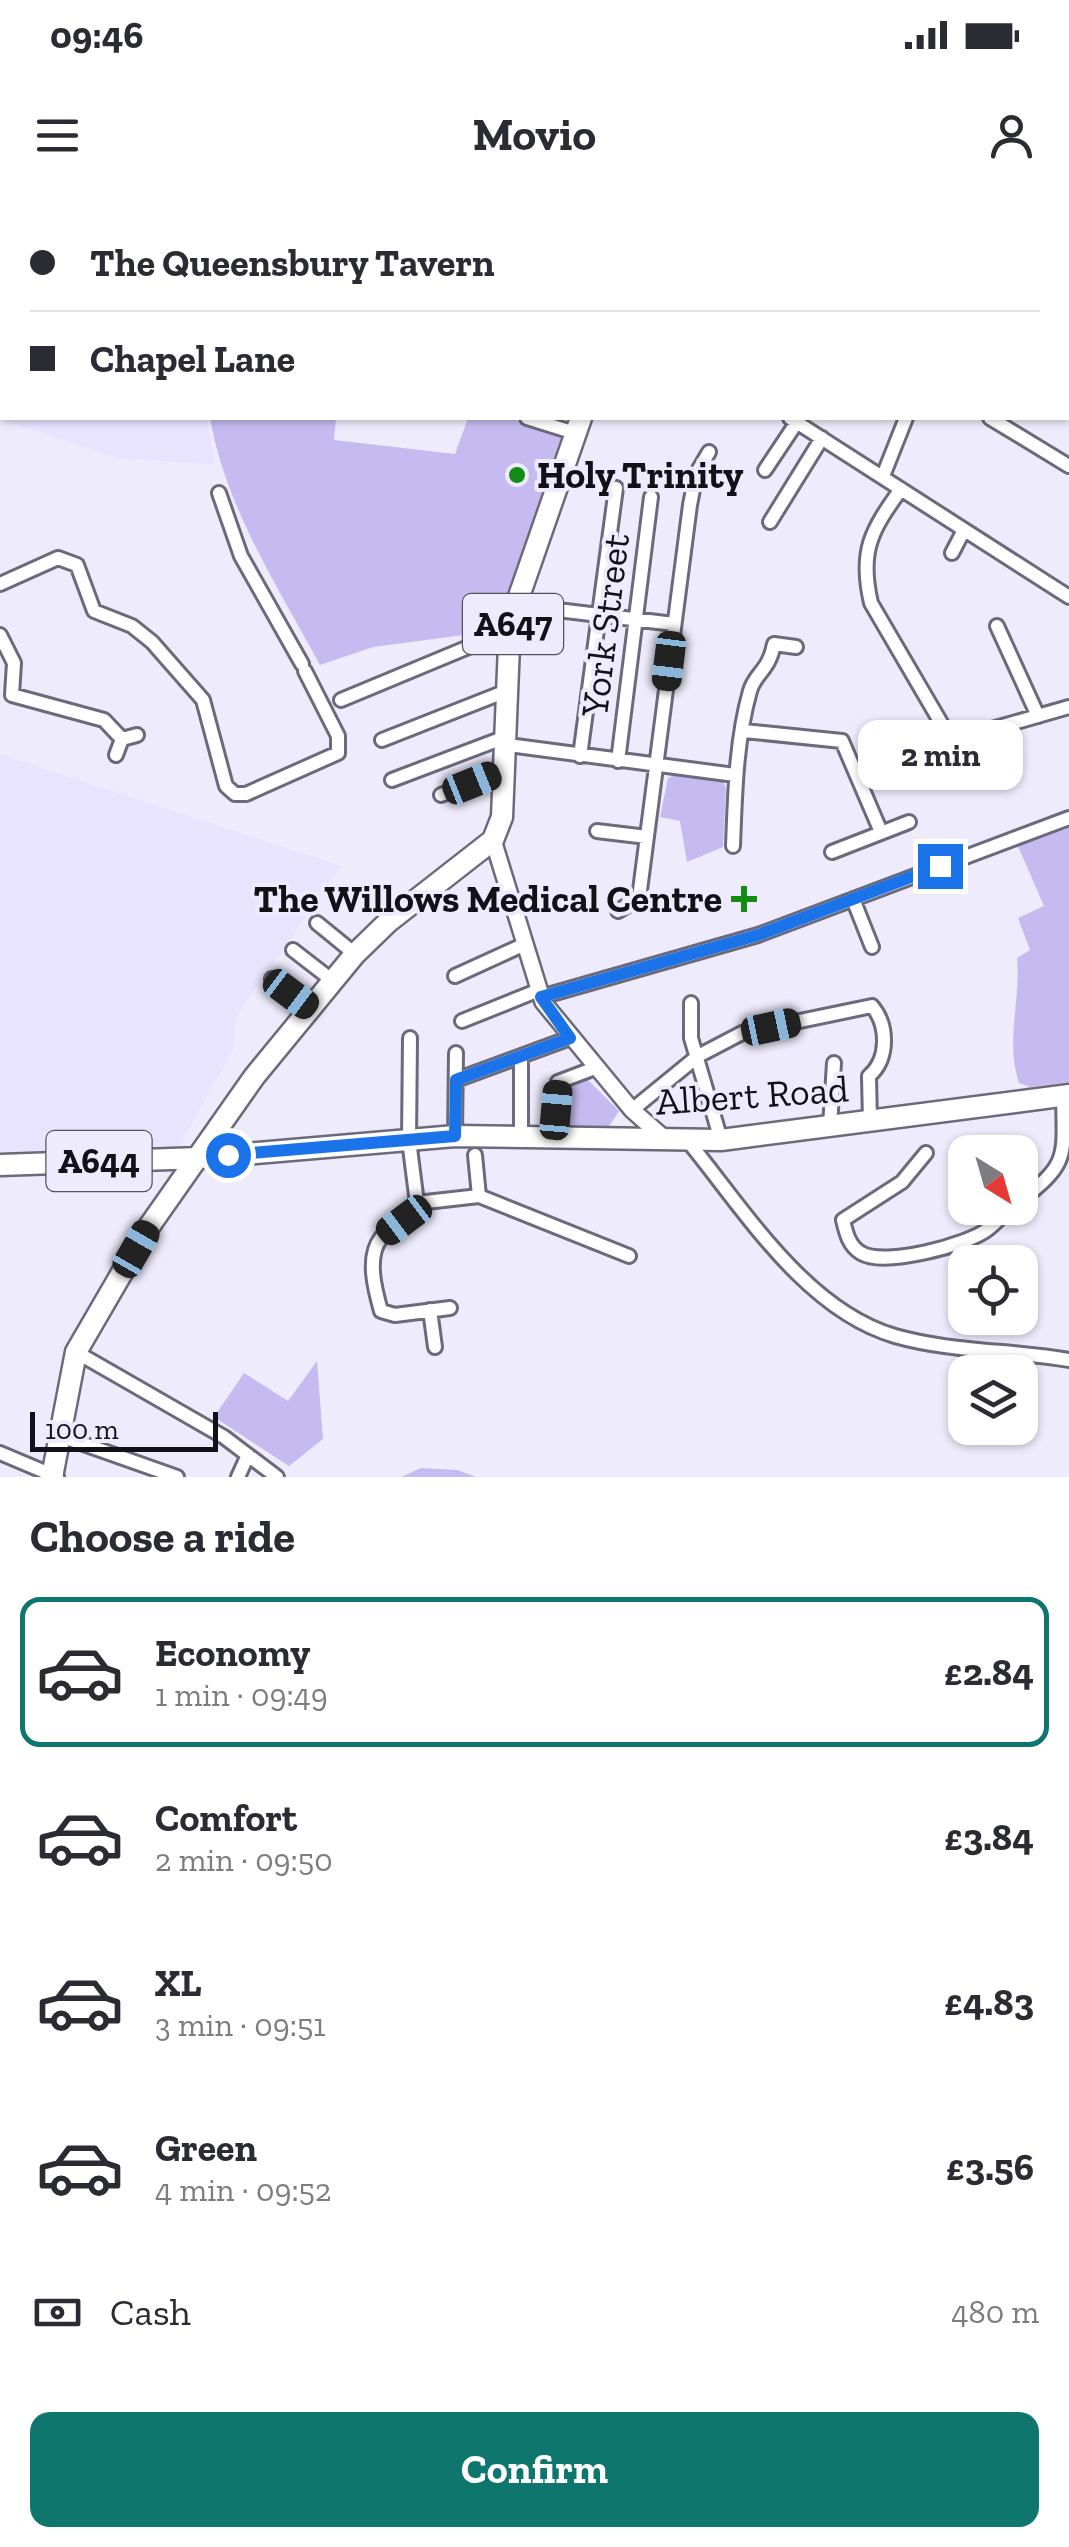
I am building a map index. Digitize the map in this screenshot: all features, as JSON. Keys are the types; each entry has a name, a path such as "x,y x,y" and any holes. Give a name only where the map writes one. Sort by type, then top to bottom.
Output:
{"main road":[{"name":"A647","path":"493,840 502,818 509,645 516,606 578,425"},
{"path":"54,1476 58,1435 76,1352 148,1228 254,1077 355,954 400,912 493,840"},
{"name":"Albert Road","path":"199,1158 455,1136 721,1140 1066,1095"},
{"name":"A644","path":"0,1165 199,1158"}],"street":[{"path":"542,420 578,425"},
{"path":"765,470 794,420 818,429 901,489 1069,597"},
{"path":"883,476 905,420"},
{"path":"993,420 1069,466"},
{"path":"770,522 818,429"},
{"path":"618,910 640,898 690,506 696,474 708,452"},
{"path":"580,756 616,488"},
{"path":"901,489 868,544 864,563 867,586 871,603 944,728 953,736 964,737 1069,707"},
{"path":"0,584 58,558 77,565 94,612 132,626 152,642 203,700 226,786 235,794 246,794 338,753 338,736 241,556 219,493"},
{"name":"York Street","path":"618,760 651,497"},
{"path":"952,553 964,530"},
{"path":"516,606 674,624"},
{"path":"997,626 1038,716"},
{"path":"1004,640 1021,632"},
{"path":"0,635 14,663 12,695 104,720 122,738"},
{"path":"342,700 482,642 509,645"},
{"path":"733,846 736,775 750,691 766,672 774,644 796,647"},
{"path":"382,740 509,690"},
{"path":"744,731 842,740 881,832"},
{"path":"122,738 138,735"},
{"path":"116,755 122,738"},
{"path":"392,780 508,740 580,756 736,775"},
{"path":"441,796 506,768"},
{"path":"462,1022 540,994 758,935 1069,818"},
{"path":"832,852 909,822"},
{"path":"597,830 647,837"},
{"path":"493,840 540,994 595,1068 632,1110 664,1138"},
{"path":"853,898 872,947"},
{"path":"317,923 355,954"},
{"path":"455,976 525,944"},
{"path":"293,950 332,981"},
{"path":"272,979 310,1008"},
{"path":"691,1003 691,1038 721,1140"},
{"path":"632,1110 698,1056 742,1034 872,1006 882,1017 884,1054 879,1068 869,1076 870,1122"},
{"path":"410,1038 410,1140 416,1203 404,1220 380,1238 374,1254 374,1287 381,1311 394,1315 450,1308"},
{"path":"456,1080 570,1038"},
{"path":"455,1136 456,1053"},
{"path":"521,1056 521,1136"},
{"path":"830,1126 834,1064"},
{"path":"553,1137 558,1082 595,1068"},
{"path":"1038,1188 1056,1175 1067,1155 1066,1095"},
{"path":"687,1140 782,1254 822,1293 860,1321 916,1340 1069,1360"},
{"path":"926,1152 885,1196 838,1219 847,1239 863,1255 892,1258 925,1252 986,1231 993,1225"},
{"path":"475,1155 479,1196"},
{"path":"416,1203 479,1196 629,1256"},
{"path":"430,1310 435,1347"},
{"path":"76,1352 248,1455 277,1477"},
{"path":"58,1435 177,1477"},
{"path":"0,1454 54,1476"},
{"path":"238,1477 248,1455"}],"shaded area":[{"path":"3,420 207,420 215,465 117,458"},
{"path":"210,420 336,420 334,440 455,454 467,420 515,420 562,435 494,631 373,647 320,665 240,515"},
{"path":"0,754 341,866 236,1017 233,1050 176,1152 0,1155"},
{"path":"675,775 723,782 726,788 723,847 687,862 680,821 660,817 668,778"},
{"path":"1069,826 1069,1082 1030,1087 1019,1083 1013,1052 1017,958 1030,950 1018,918 1044,906 1017,844"},
{"path":"587,1079 619,1111 606,1131 565,1126 561,1094 572,1083"},
{"path":"317,1361 323,1439 289,1466 214,1417 244,1373 288,1401"},
{"path":"421,1468 457,1470 476,1477 401,1477"}],"place":[{"name":"Holy Trinity","path":"517,475"},
{"name":"The Willows Medical Centre","path":"744,899"}],"route":[{"path":"228,1155 455,1136 456,1080 570,1038 541,997 758,935 940,866"}]}
